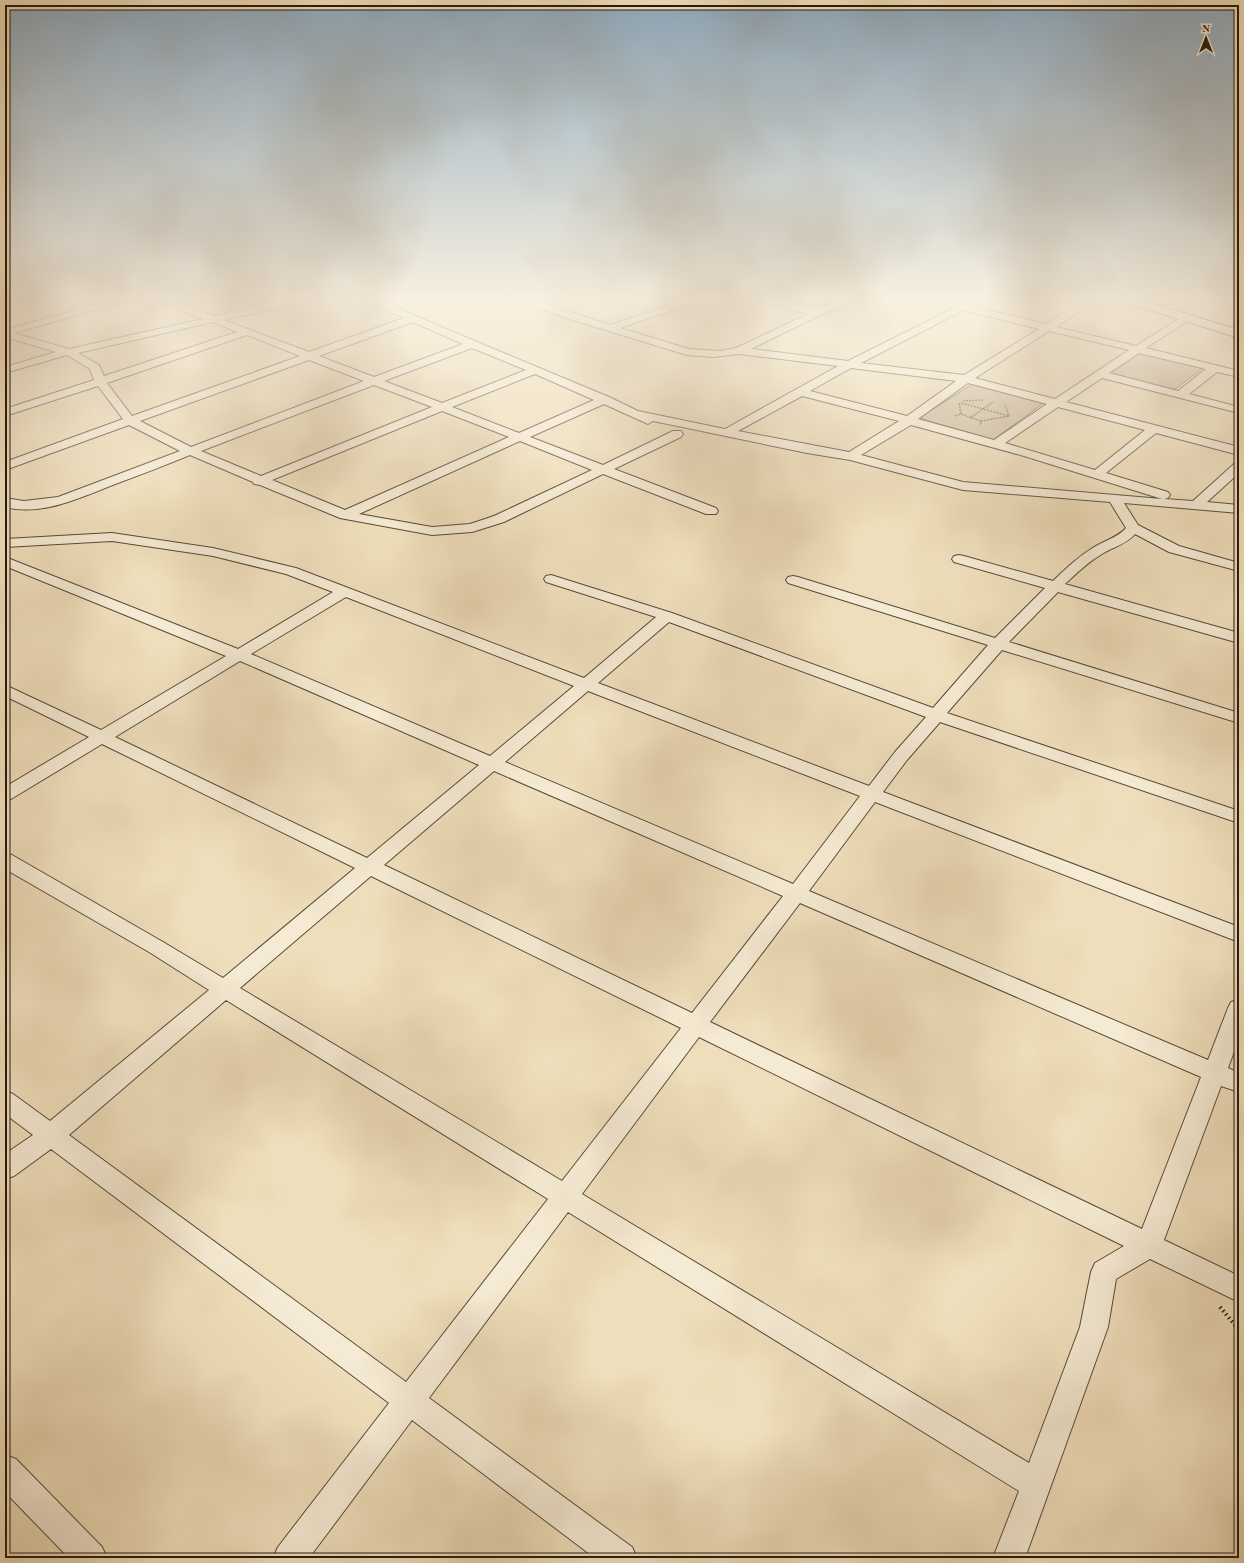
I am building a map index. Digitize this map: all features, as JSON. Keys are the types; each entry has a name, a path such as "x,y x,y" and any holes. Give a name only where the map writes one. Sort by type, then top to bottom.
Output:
{"street":[{"path":"96,370 100,381 130,421 192,452 259,481 345,515 432,531 472,528 499,519 677,434 605,399 535,370 259,481"},
{"path":"5,412 133,370"},
{"path":"5,466 271,370"},
{"path":"345,370 712,511"},
{"path":"5,502 10,504 35,504 61,500 192,452 403,370"},
{"path":"728,432 840,370"},
{"path":"897,370 966,379 1239,451"},
{"path":"851,456 910,420 981,370"},
{"path":"996,444 1106,370"},
{"path":"1181,394 1212,370"},
{"path":"1223,370 1239,374"},
{"path":"1100,374 1239,410"},
{"path":"801,392 996,444 1098,474 1195,506"},
{"path":"345,515 605,399"},
{"path":"636,414 807,449 851,456 964,486 1239,509"},
{"path":"1098,474 1154,429"},
{"path":"1195,506 1239,466"},
{"path":"1114,498 1133,528 1174,549 1239,567"},
{"path":"289,1558 901,756 998,644 1056,586 1082,562 1097,551 1126,536 1133,528"},
{"path":"5,542 112,537 213,552 291,571 1239,935"},
{"path":"959,559 1239,638"},
{"path":"5,561 238,655 1239,1083"},
{"path":"551,579 667,616 936,715 1239,817"},
{"path":"793,580 1239,718"},
{"path":"5,794 344,592"},
{"path":"5,1168 51,1135 667,616"},
{"path":"5,690 1239,1289"},
{"path":"5,860 224,988 1036,1484"},
{"path":"1009,1558 1094,1327 1104,1272 1149,1246 1239,1008"},
{"path":"5,1101 622,1558"},
{"path":"5,1470 91,1558"}],"path":[{"path":"958,402 987,400"},
{"path":"958,402 1009,416"},
{"path":"958,402 961,414"},
{"path":"966,421 993,402"},
{"path":"1005,405 1009,416"},
{"path":"981,421 1009,416"}],"shaded area":[{"path":"1114,370 1200,370 1174,390 1109,373"},
{"path":"974,383 1045,402 993,440 919,418"}]}
